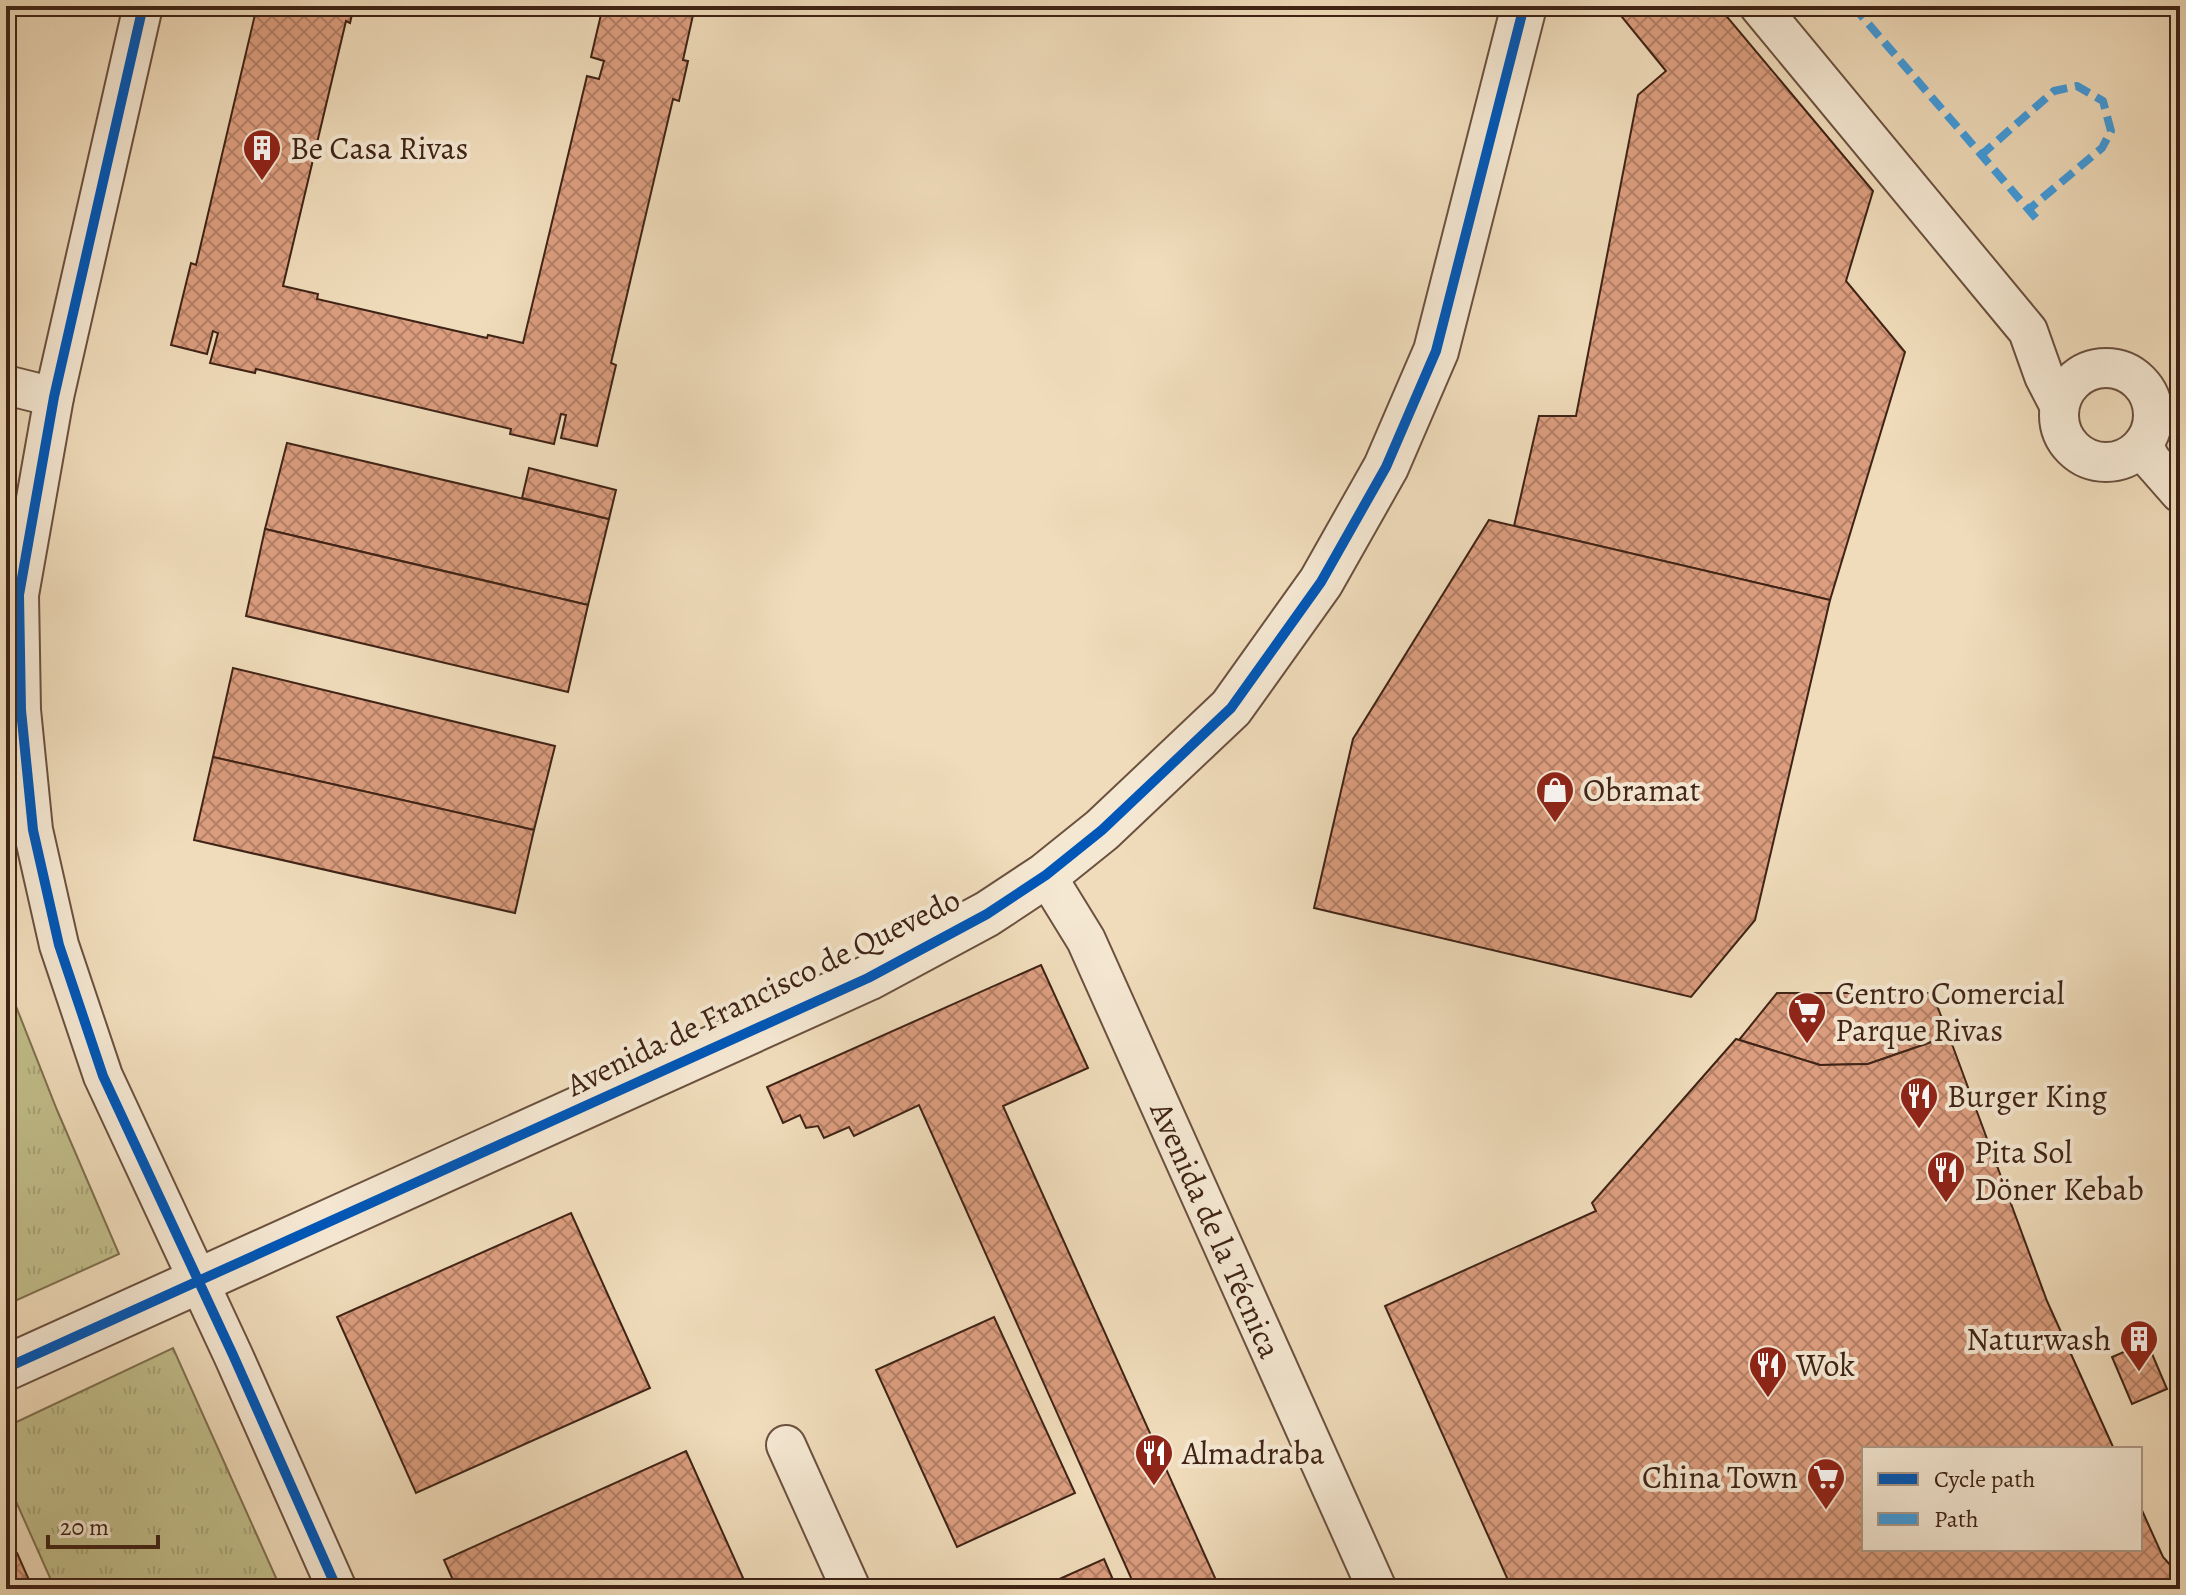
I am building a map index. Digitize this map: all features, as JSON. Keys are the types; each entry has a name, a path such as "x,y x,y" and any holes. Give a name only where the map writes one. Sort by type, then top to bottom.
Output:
{"street":[{"path":"143,6 54,397 19,595 21,710 33,830 59,945 103,1076 337,1589"},
{"name":"Avenida de Francisco de Quevedo","path":"6,1368 868,978 987,914 1046,875 1102,830 1231,708 1321,582 1386,467 1436,351 1524,6"},
{"path":"1759,6 2028,331 2044,376 2059,405 2062,434 2070,446 2080,455 2107,462 2133,454 2150,433 2153,409 2143,385 2119,369 2096,368 2083,373 2072,381 2059,405"},
{"path":"2028,331 2096,368"},
{"path":"6,385 54,397"},
{"path":"2143,445 2151,460 2180,493"},
{"name":"Avenida de la Técnica","path":"1046,875 1086,940 1377,1589"},
{"path":"786,1445 851,1589"}],"green space":[{"path":"6,981 119,1254 6,1305"},
{"path":"173,1348 281,1589 55,1589 6,1479 6,1427"}],"building":[{"name":"Be Casa Rivas","path":"257,6 354,6 350,23 346,21 283,286 318,294 317,299 487,338 488,335 523,343 587,76 599,79 604,61 591,57 603,6 695,6 683,60 688,61 679,101 673,99 611,363 616,365 597,446 561,438 566,415 561,414 554,444 510,434 511,429 256,369 255,373 210,363 218,333 213,331 207,354 171,345 191,263 196,265"},
{"path":"1613,6 1718,6 1873,191 1846,281 1905,352 1830,600 1514,526 1539,416 1576,416 1638,95 1666,71"},
{"path":"287,443 609,519 588,605 265,529"},
{"path":"529,468 616,490 609,519 522,498"},
{"name":"Obramat","path":"1489,520 1830,600 1755,920 1691,997 1314,908 1353,739"},
{"path":"265,529 588,605 568,692 246,616"},
{"path":"233,668 555,746 534,830 213,757"},
{"path":"213,757 534,830 515,913 194,840"},
{"path":"1041,965 1088,1068 1003,1106 1220,1589 1136,1589 919,1105 854,1136 849,1127 824,1138 818,1126 806,1128 800,1115 783,1123 767,1087"},
{"path":"1777,993 1932,993 1949,1036 1868,1064 1820,1065 1739,1040"},
{"path":"1949,1036 2047,1301 2113,1447 1862,1447 1862,1551 2142,1551 2142,1510 2163,1557 2180,1576 2180,1589 1512,1589 1385,1306 1596,1211 1592,1203 1736,1039 1820,1065 1868,1064"},
{"path":"571,1213 650,1388 416,1493 337,1317"},
{"path":"994,1317 1075,1493 957,1547 876,1370"},
{"name":"Naturwash","path":"2147,1342 2167,1389 2132,1404 2112,1357"},
{"path":"686,1451 748,1589 457,1589 444,1560"},
{"path":"17,1553 33,1589 6,1589 6,1558"},
{"path":"1104,1559 1117,1589 1037,1589"}],"marked path":[{"path":"1853,6 2041,224"},
{"path":"1980,156 2054,91 2077,86 2103,101 2111,131 2102,148 2028,210"}],"cycle path":[{"path":"143,6 54,397 19,595 21,710 33,830 59,945 103,1076 233,1355 337,1589"},
{"path":"6,1368 868,978 987,914 1046,875 1102,830 1231,708 1321,582 1386,467 1436,351 1524,6"}],"place":[{"name":"Be Casa Rivas","path":"262,182"},
{"name":"Obramat","path":"1555,824"},
{"name":"Centro Comercial Parque Rivas","path":"1807,1045"},
{"name":"Burger King","path":"1919,1130"},
{"name":"Pita Sol Döner Kebab","path":"1946,1204"},
{"name":"Naturwash","path":"2139,1373"},
{"name":"Wok","path":"1768,1399"},
{"name":"Almadraba","path":"1154,1487"},
{"name":"China Town","path":"1826,1511"}]}
